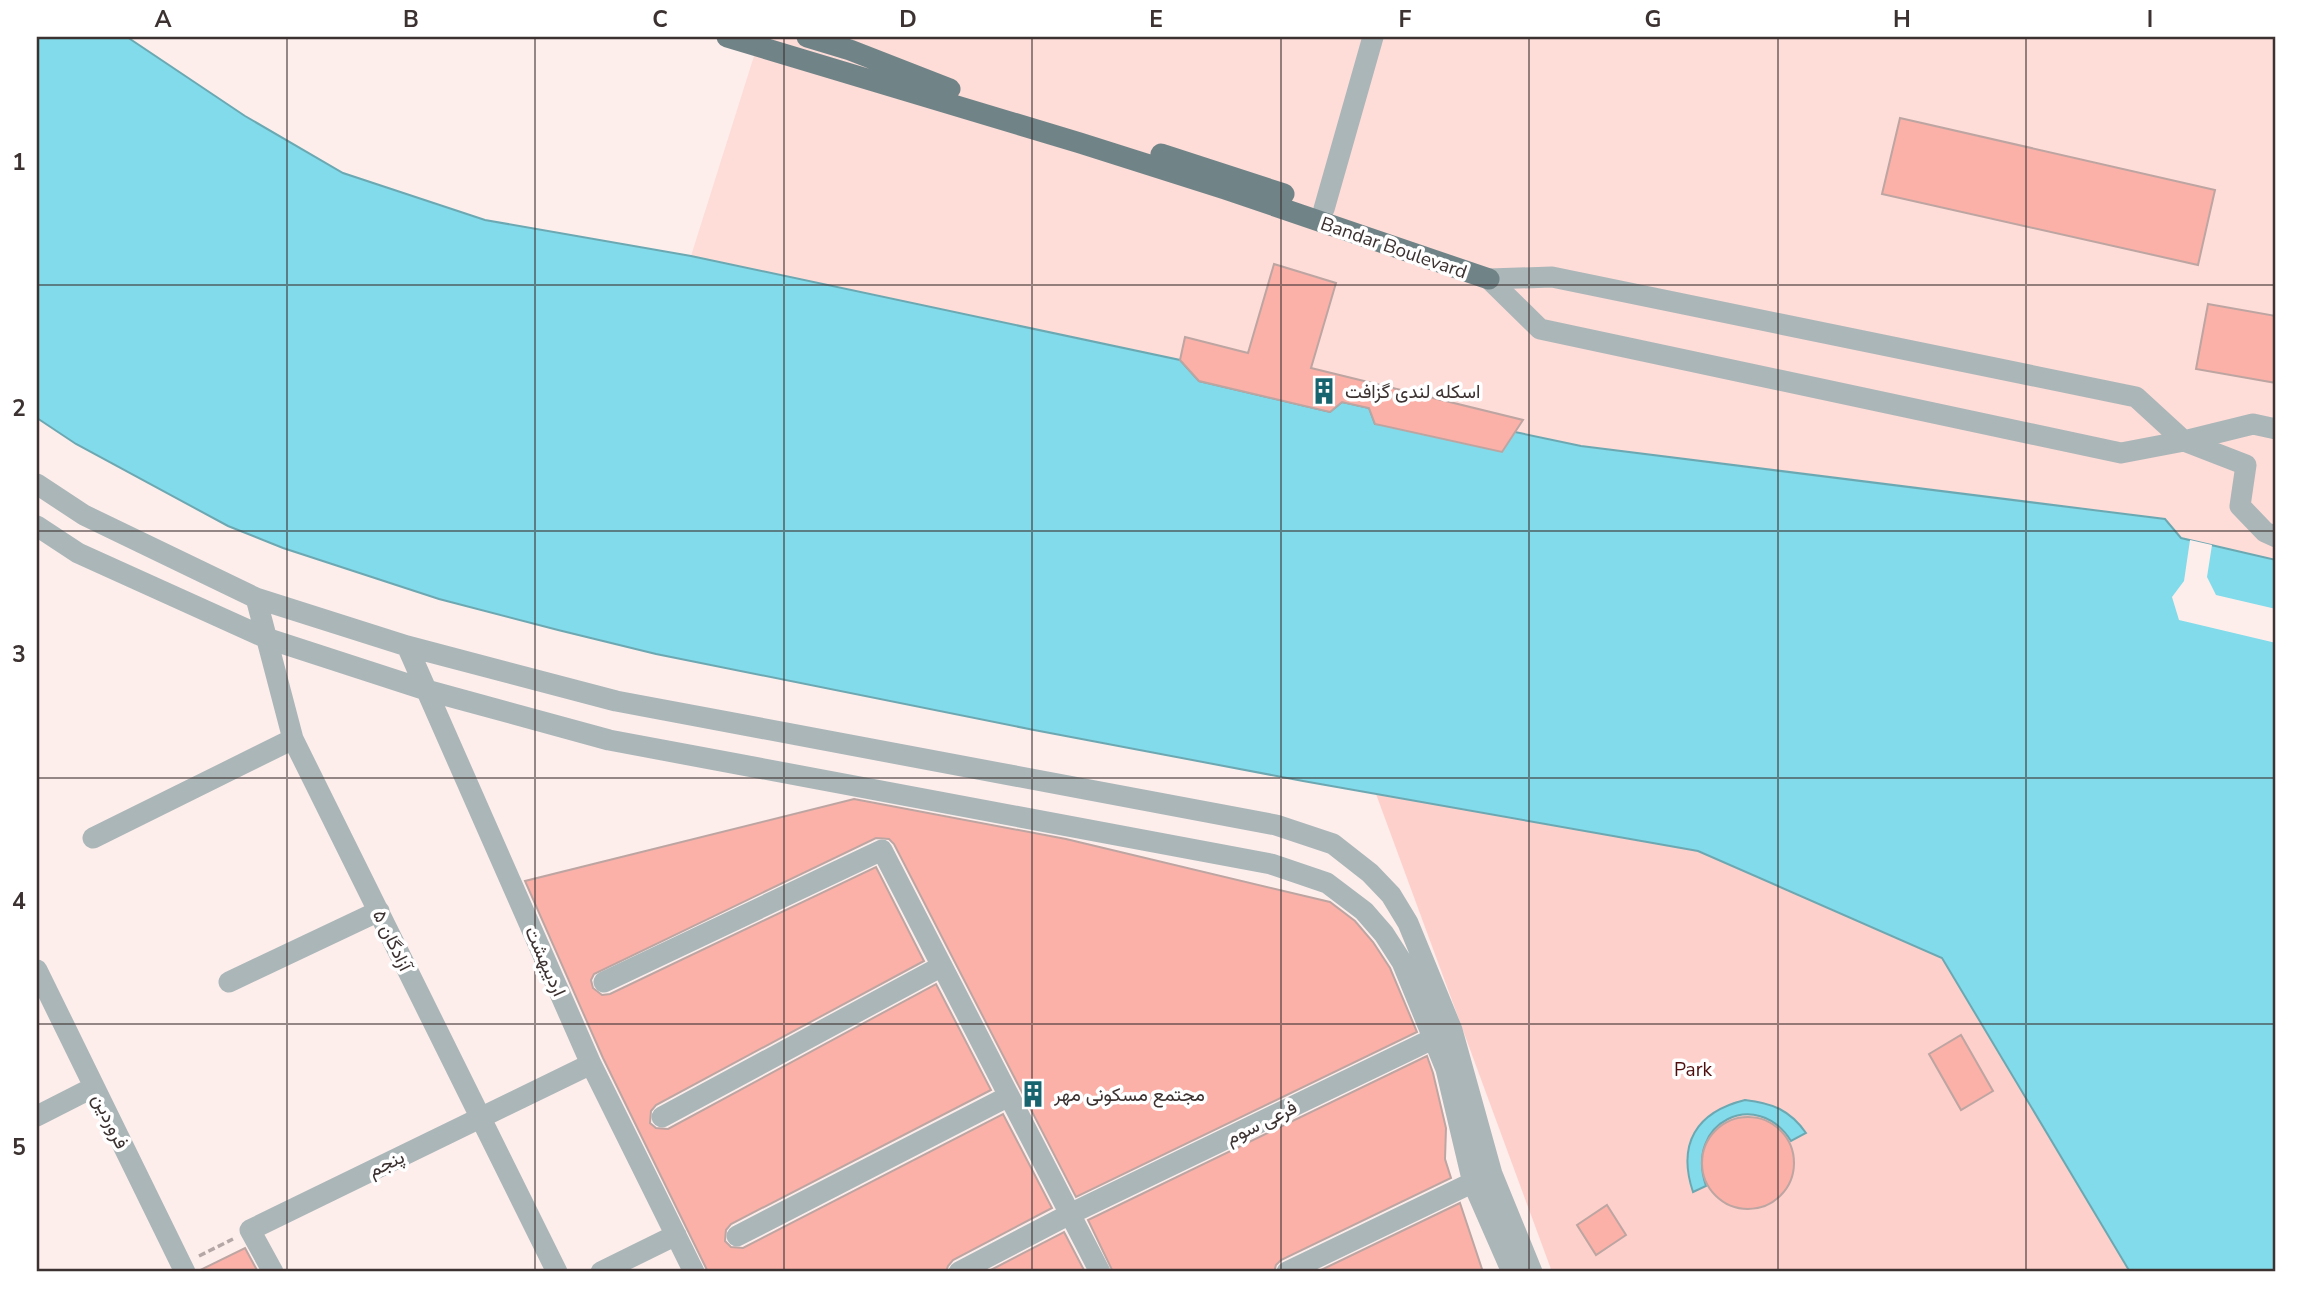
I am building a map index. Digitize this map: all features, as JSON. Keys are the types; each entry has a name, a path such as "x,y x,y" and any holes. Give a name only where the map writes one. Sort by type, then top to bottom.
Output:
{"main road":[{"name":"Bandar Boulevard","path":"727,37 1225,189 1489,279"},
{"name":"Bandar Boulevard","path":"807,37 850,50 937,85 1230,175 1324,209 1489,279"}],"street":[{"path":"1324,209 1373,37"},
{"path":"1489,279 1552,277 2136,397 2184,441 2246,465 2240,506 2265,532 2276,537"},
{"path":"1489,279 1540,329 2121,453 2253,424 2276,429"},
{"path":"37,484 84,515 256,598 407,646 615,701 1276,825 1333,845 1370,873 1391,895 1408,923 1452,1030 1483,1178 1532,1272"},
{"path":"37,526 78,554 266,638 426,690 610,740 1271,864 1327,883 1364,911 1384,934 1402,962 1446,1069 1512,1272"},
{"name":"آزادگان ۵","path":"256,598 293,739 557,1272"},
{"name":"اردیبهشت","path":"407,646 591,1064 694,1272"},
{"path":"93,838 293,739"},
{"path":"604,982 882,850 1100,1272"},
{"path":"229,982 379,911"},
{"path":"662,1117 942,966"},
{"name":"فروردین","path":"37,970 94,1087 177,1270"},
{"name":"فرعی سوم","path":"959,1272 1070,1214 1452,1030"},
{"name":"پنجم","path":"250,1230 591,1064"},
{"path":"37,1116 94,1087"},
{"path":"737,1236 1009,1096"},
{"path":"1287,1272 1483,1178"},
{"path":"250,1230 273,1272"},
{"path":"601,1272 676,1235"}],"path":[{"path":"177,1270 250,1230"}],"shaded area":[{"path":"760,37 2276,37 2276,560 2181,538 2165,519 1581,446 1515,432 1522,420 1185,337 1180,360 691,256"}],"green space":[{"name":"Park","path":"1376,794 1698,851 1942,958 2130,1272 1552,1272"}],"water":[{"path":"37,37 127,37 245,116 343,173 485,220 691,256 1180,360 1199,381 1330,412 1342,402 1369,408 1375,424 1515,432 1581,446 2165,519 2181,538 2276,560 2276,1272 2130,1272 1942,958 1698,851 1034,730 656,654 558,630 439,599 283,548 228,526 76,444 37,418"},
{"path":"1745,1100 1780,1109 1794,1119 1806,1133 1791,1141 1777,1125 1760,1116 1743,1115 1728,1119 1714,1129 1705,1144 1702,1163 1706,1186 1693,1192 1687,1159 1695,1132 1714,1113"},
{"path":"1750,1142 1766,1149 1773,1165 1766,1181 1750,1188 1734,1181 1727,1165 1734,1149"}],"pier":[{"path":"2190,540 2212,545 2207,577 2216,595 2276,609 2276,643 2179,620 2172,597 2184,581"}],"building":[{"path":"1900,118 2215,190 2198,265 1882,194"},
{"name":"اسکله لندی گزافت","path":"1274,264 1336,283 1311,368 1523,420 1502,452 1375,424 1369,408 1342,402 1330,412 1199,381 1180,360 1185,337 1248,353"},
{"path":"2208,304 2276,316 2276,383 2196,369"},
{"name":"مجتمع مسکونی مهر","path":"854,799 1066,839 1330,902 1355,921 1373,942 1390,968 1417,1032 1076,1197 894,844 889,839 876,838 594,974 591,980 593,988 602,995 610,994 876,867 924,961 656,1105 651,1111 650,1123 656,1128 668,1129 936,984 991,1090 731,1224 726,1230 725,1241 731,1247 743,1248 1003,1114 1052,1208 953,1260 946,1272 708,1272 603,1058 525,881"},
{"path":"1961,1035 1993,1091 1961,1110 1929,1054"},
{"path":"1427,1056 1446,1128 1445,1159 1451,1178 1281,1260 1274,1272 1113,1272 1088,1220"},
{"path":"1748,1117 1765,1121 1780,1131 1790,1146 1794,1163 1790,1180 1780,1195 1765,1205 1748,1209 1731,1205 1716,1195 1706,1180 1702,1163 1706,1146 1716,1131 1731,1121"},
{"path":"1460,1203 1483,1272 1317,1272"},
{"path":"1607,1205 1626,1235 1596,1255 1577,1225"},
{"path":"1064,1232 1085,1272 987,1272"},
{"path":"245,1248 258,1272 198,1272 198,1271"}],"place":[{"name":"اسکله لندی گزافت","path":"1324,391"},
{"name":"مجتمع مسکونی مهر","path":"1033,1094"}]}
